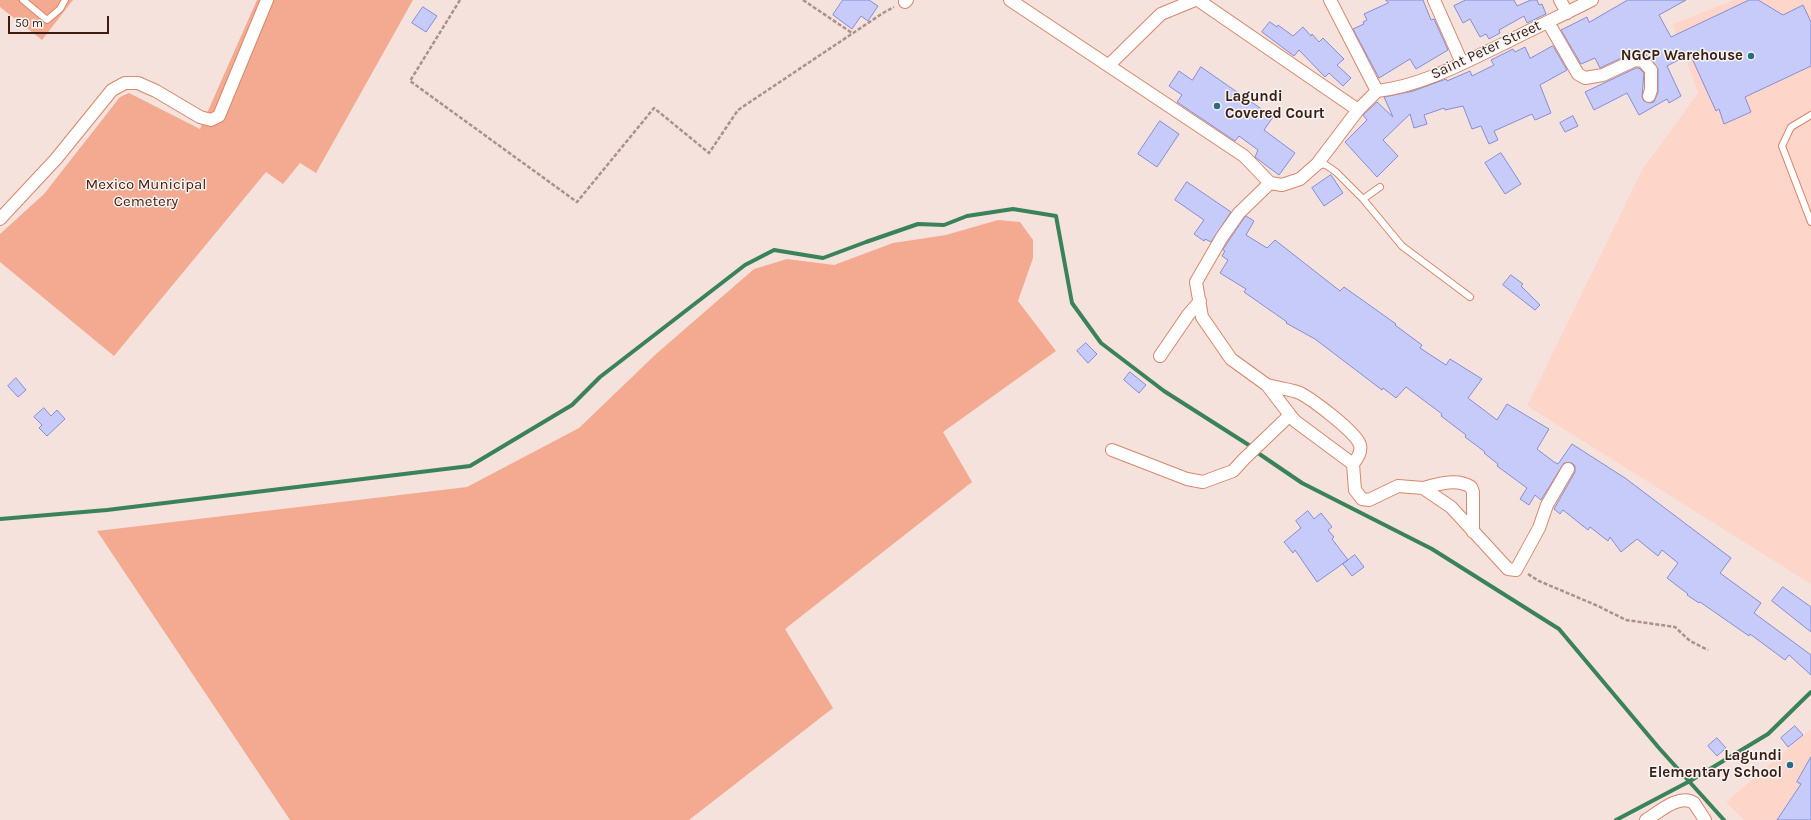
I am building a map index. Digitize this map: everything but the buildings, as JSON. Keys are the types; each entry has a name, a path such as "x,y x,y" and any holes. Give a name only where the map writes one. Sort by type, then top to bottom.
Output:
{"street":[{"path":"0,219 56,159 112,90 125,83 138,83 156,91 200,117 211,120 219,116 267,0"},
{"path":"1010,0 1244,156 1270,183 1282,185 1300,179 1317,164 1358,110 1377,91 1330,0"},
{"path":"1109,65 1161,14 1197,0 1358,110"},
{"path":"1434,0 1462,63"},
{"path":"1560,0 1567,13"},
{"name":"Saint Peter Street","path":"1377,91 1389,90 1417,82 1462,63 1592,0"},
{"path":"1548,22 1578,74 1585,78 1603,75 1635,60 1643,61 1651,70 1651,90 1649,96"},
{"path":"1270,183 1239,213 1222,237 1196,282 1202,318 1231,359 1267,385 1295,421 1353,464"},
{"path":"1160,356 1188,315 1200,301"},
{"path":"1267,385 1299,393 1338,421 1356,438 1360,446 1360,454 1353,464 1355,490 1362,499 1369,500 1398,486 1423,488 1450,482 1462,483 1471,487 1473,492 1473,532"},
{"path":"1112,450 1187,479 1203,482 1233,471 1244,458 1290,414"},
{"path":"1423,488 1451,507 1508,569 1516,570 1539,528 1547,505 1568,469"},
{"path":"1646,820 1678,801 1685,800 1694,802 1705,820"}],"lane":[{"path":"24,0 47,20 60,9 65,0"},
{"path":"1811,115 1791,127 1782,146 1811,222"},
{"path":"1317,164 1326,165 1336,172 1363,200 1402,246 1470,297"},
{"path":"1363,200 1380,186"}],"path":[{"path":"460,0 410,82 577,202 654,108 709,153 738,110 852,33 883,13 906,1"},
{"path":"803,0 852,33"},
{"path":"1516,570 1526,573 1539,581 1598,606 1626,620 1676,628 1690,640 1708,650"}],"shaded area":[{"path":"1734,0 1811,0 1811,584 1527,406 1642,170 1698,93 1685,56 1681,50 1673,24"},
{"name":"Lagundi Elementary School","path":"1811,729 1811,820 1744,820 1726,802"}],"green space":[{"path":"0,0 73,0 42,40 0,7"},
{"name":"Mexico Municipal Cemetery","path":"257,0 413,0 316,173 300,163 283,184 266,172 114,356 0,262 0,234 44,194 120,97 129,93 200,129"},
{"path":"998,220 1020,222 1033,240 1033,258 1018,301 1056,351 943,432 972,482 785,629 833,708 689,820 290,820 97,531 467,487 579,428 656,354 754,269 787,259 834,265 893,243 946,235"}],"waterway":[{"path":"0,519 107,510 470,466 572,405 600,377 745,265 774,250 823,258 918,224 944,225 967,216 1013,209 1056,216 1072,303 1101,343 1164,391 1255,449 1255,451 1302,483 1432,549 1559,629 1659,748 1724,820"},
{"path":"1616,820 1690,781 1768,734 1811,692"}],"place":[{"name":"NGCP Warehouse","path":"1751,56"},
{"name":"Lagundi Covered Court","path":"1217,106"},
{"name":"Lagundi Elementary School","path":"1790,765"}]}
